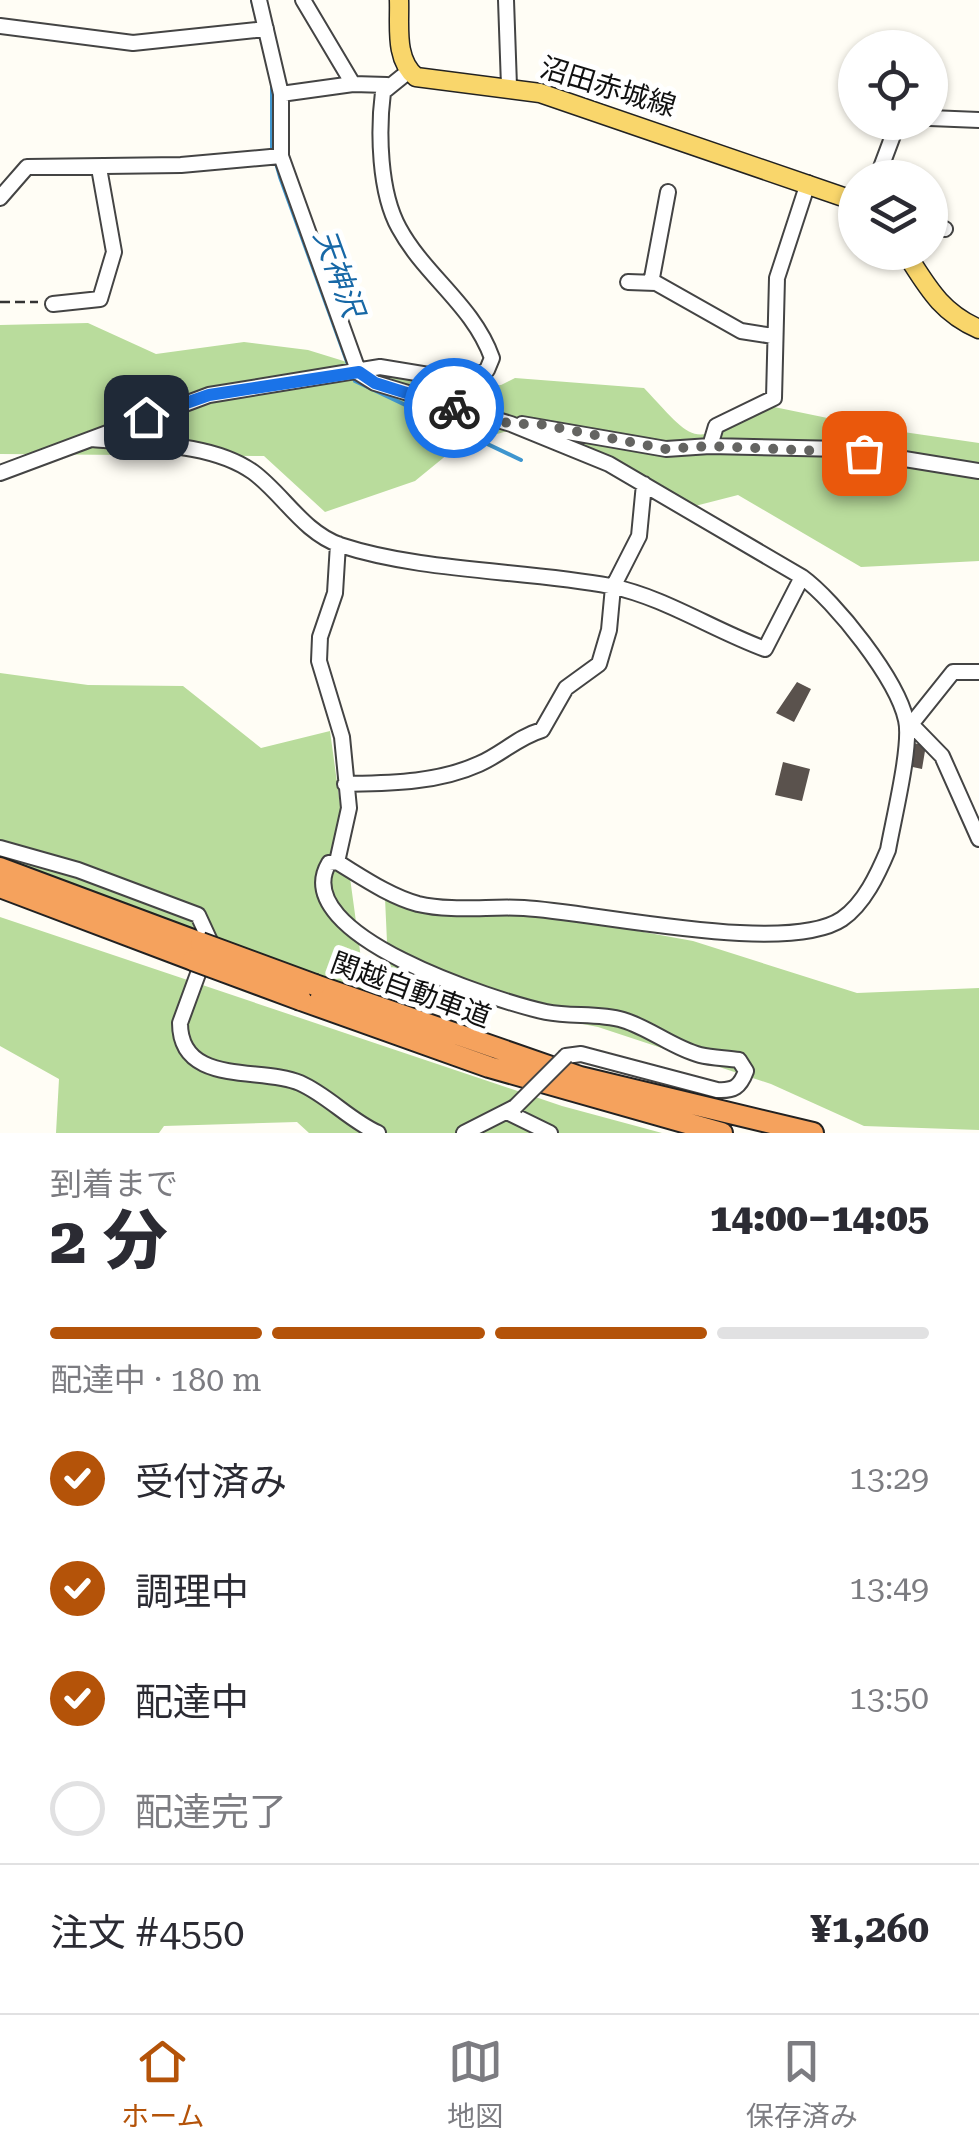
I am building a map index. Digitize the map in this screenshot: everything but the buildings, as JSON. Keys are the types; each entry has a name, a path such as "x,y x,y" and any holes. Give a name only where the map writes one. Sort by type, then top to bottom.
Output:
{"highway":[{"name":"関越自動車道","path":"0,868 12,885 308,992 506,1072 722,1133"},
{"name":"関越自動車道","path":"308,992 580,1077 812,1133"}],"main road":[{"path":"399,0 401,53 409,72"},
{"name":"沼田赤城線","path":"409,72 426,79 509,86 552,97 838,194"},
{"path":"916,270 935,300 953,316 979,329"}],"street":[{"path":"259,0 262,30 281,94 281,156 359,372 375,383 511,424 644,484 696,519 802,576 829,601 868,653 909,720 942,756 979,839"},
{"path":"303,0 353,84"},
{"path":"506,0 509,86"},
{"path":"0,26 134,43 262,30"},
{"path":"281,94 353,84 387,85 409,72"},
{"path":"0,473 209,395 390,368 464,381 487,370 492,358 482,330 409,242 390,208 382,100 387,85"},
{"path":"948,119 979,120"},
{"path":"0,198 27,167 100,168 281,156"},
{"path":"53,304 100,299 114,252 100,168"},
{"path":"710,446 716,426 774,398 777,278 808,182"},
{"path":"652,283 668,192"},
{"path":"628,282 652,283 741,331 773,336"},
{"path":"511,424 539,424 666,449 843,449 979,471"},
{"path":"84,439 228,456 256,474 318,533 338,544 473,570 614,587 669,606 765,650 802,576"},
{"path":"344,784 443,776 476,766 522,736 542,730 566,688 599,664 609,630 614,587 639,536 644,484"},
{"path":"337,862 350,808 344,784 342,737 318,660 320,637 335,593 338,544"},
{"path":"464,1133 511,1109 566,1056 581,1054 717,1090 731,1091 742,1083 746,1071 738,1060 698,1054 622,1020 549,1012 514,1003 382,949 345,928 322,896 322,876 329,864 337,862 383,890 434,907 550,910 748,932 812,929 840,920 882,866 909,720 954,672 979,672"},
{"path":"0,848 78,870 198,914 210,941 180,1023 180,1036 194,1058 230,1074 299,1083 378,1133"},
{"path":"511,1109 550,1133"}],"path":[{"path":"0,302 37,302"}],"green space":[{"path":"88,323 156,354 244,342 308,350 389,375 455,387 501,385 515,378 644,388 674,420 696,434 720,429 759,404 876,428 979,443 979,561 861,567 738,495 695,506 617,459 525,426 459,445 415,481 325,512 264,456 0,454 0,325"},
{"path":"0,673 88,685 183,686 261,748 330,731 366,995 0,868"},
{"path":"385,898 522,910 693,941 857,993 979,988 979,1130 864,1126 771,1084 598,1027 389,986"},
{"path":"0,917 562,1106 662,1133 309,1133 297,1122 164,1126 159,1133 56,1133 59,1079 0,1046"}],"waterway":[{"name":"天神沢","path":"252,0 255,12"},
{"name":"天神沢","path":"272,85 272,149 349,367"},
{"name":"天神沢","path":"353,376 355,381 521,460"}],"way so far":[{"path":"454,408 511,424 539,424 592,438 666,449 710,446 843,449 864,453"}],"route":[{"path":"146,417 209,395 359,372 375,383 454,408"}]}
